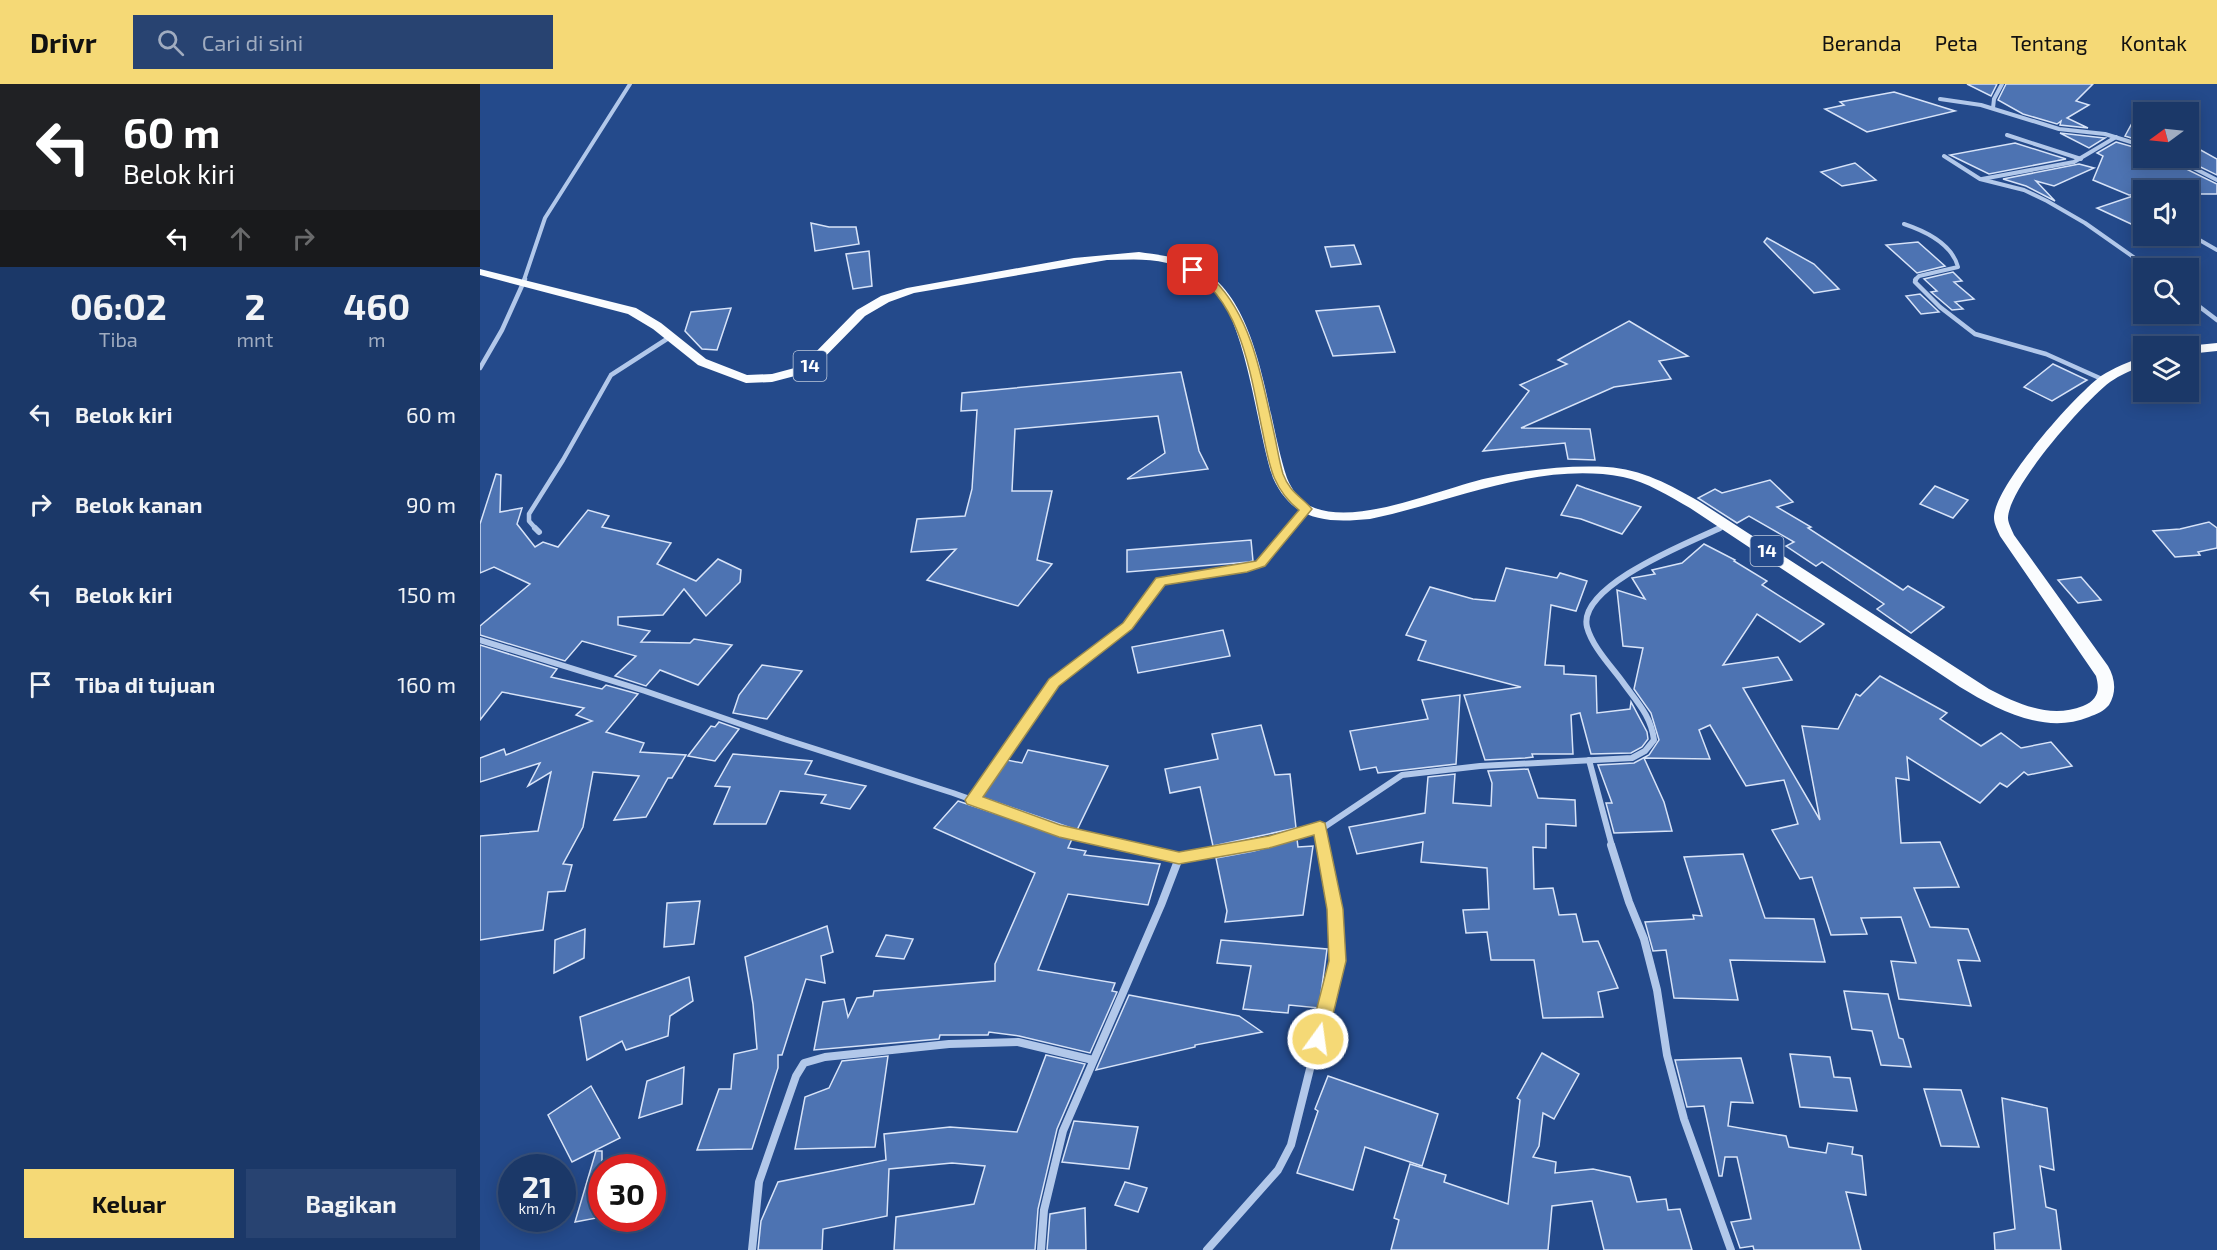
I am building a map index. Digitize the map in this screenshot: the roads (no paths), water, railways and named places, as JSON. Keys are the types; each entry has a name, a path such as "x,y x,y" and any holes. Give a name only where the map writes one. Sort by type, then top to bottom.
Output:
{"highway":[{"name":"14","path":"480,272 632,311 657,326 702,362 746,379 772,378 806,369 861,313 885,299 911,290 1097,257 1127,254 1156,256 1181,264 1205,277 1220,292 1237,317 1259,389 1277,474 1289,496 1306,509 1338,517 1368,515 1484,483 1554,474 1609,471 1646,479 1725,525 1994,699 2018,709 2051,717 2084,712 2098,705 2105,697 2108,685 2102,670 2007,536 2001,517 2010,492 2047,442 2086,396 2105,380 2133,365"},
{"path":"2199,349 2217,347"}],"street":[{"path":"480,368 502,330 523,283 545,218 630,84"},
{"path":"1993,108 1994,99 2002,84"},
{"path":"1940,99 1993,108 2059,129 2116,137 2133,142"},
{"path":"2007,135 2081,159"},
{"path":"1980,179 2081,159 2116,137"},
{"path":"1944,156 1980,179 2024,190 2047,201 2085,223 2136,258"},
{"path":"2194,168 2217,180"},
{"path":"1904,224 1931,236 1957,260 1958,267 1919,276 1915,282 1966,329 1985,338 2046,354 2105,380"},
{"path":"2199,240 2217,250"},
{"path":"2199,306 2217,320"},
{"path":"538,532 529,521 529,513 563,460 611,375 670,337"},
{"path":"973,800 1054,682 1127,626 1161,581 1260,564 1306,509"},
{"path":"480,640 645,691 973,800 1059,831 1179,858 1269,842 1320,827 1337,820 1402,775 1460,767 1632,758 1645,751 1654,740 1655,732 1652,723 1593,641 1586,625 1594,599 1621,577 1725,525"},
{"path":"1589,760 1605,824 1629,902 1644,939 1657,990 1667,1055 1684,1119 1731,1250"},
{"path":"1207,1250 1278,1170 1291,1145 1337,961 1335,909 1320,827"},
{"path":"1041,1250 1044,1210 1063,1131 1157,915 1179,858"},
{"path":"752,1250 759,1182 796,1076 804,1063 825,1057 949,1044 1018,1042 1093,1060"}]}
